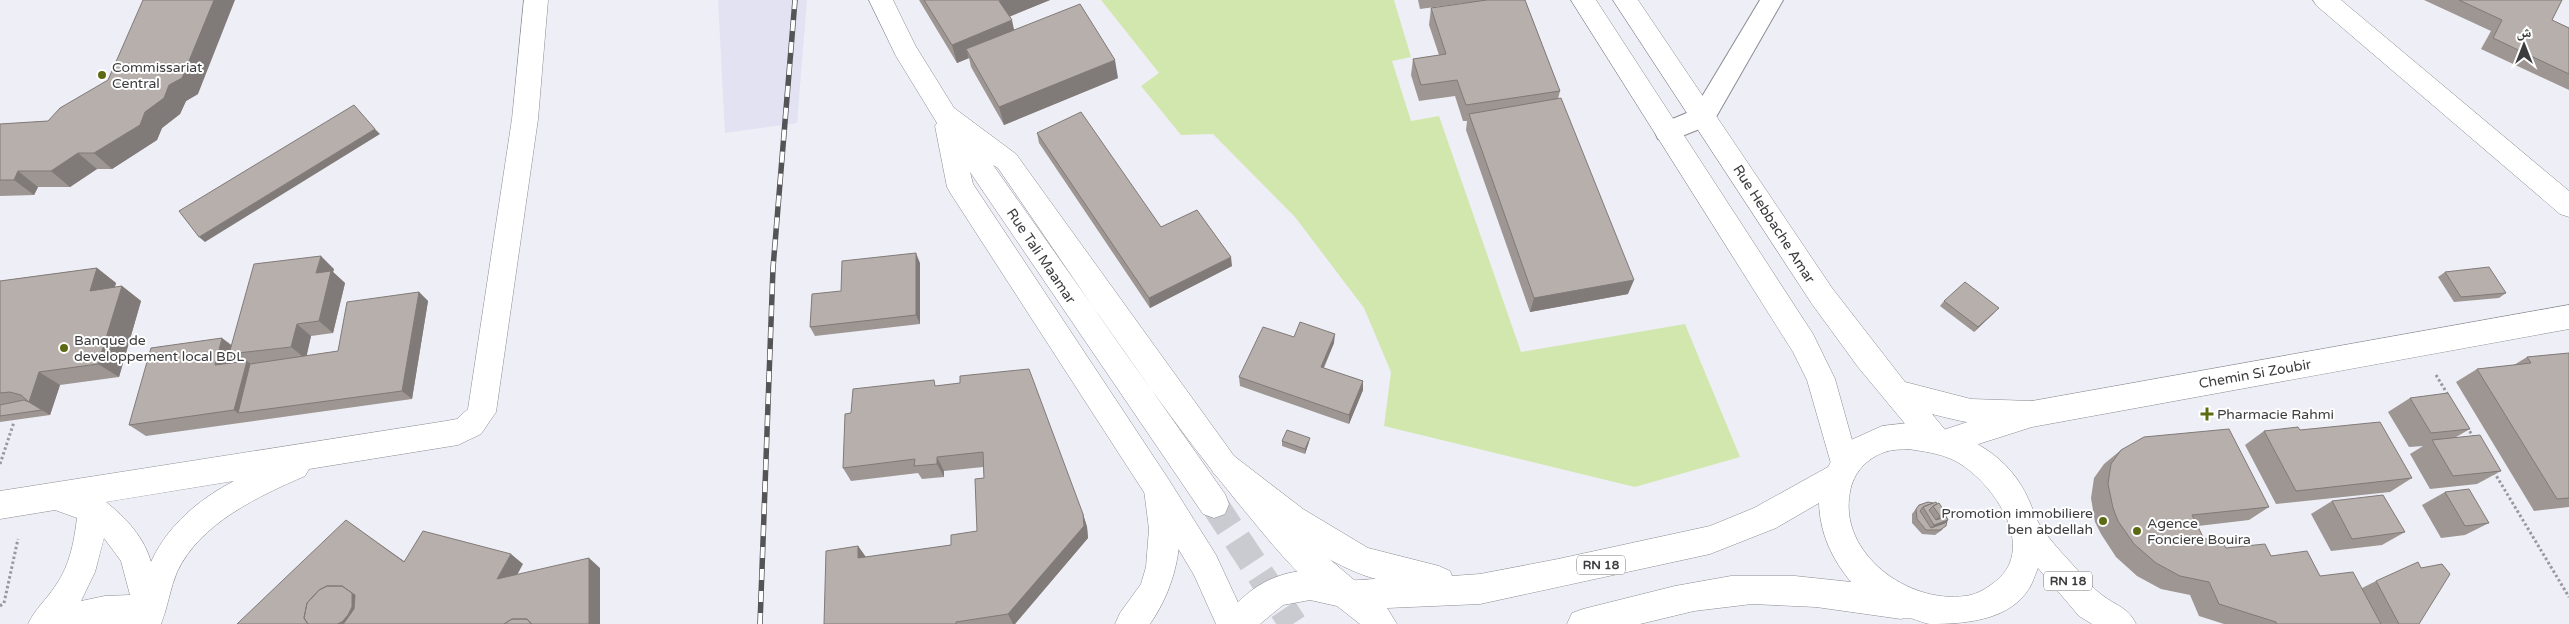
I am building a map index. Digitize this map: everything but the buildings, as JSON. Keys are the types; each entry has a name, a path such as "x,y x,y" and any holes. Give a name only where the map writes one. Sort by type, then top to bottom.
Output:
{"street":[{"path":"27,500 463,431 476,424 482,412 525,119 536,0"},
{"name":"Rue Tali Maamar","path":"881,0 914,65 946,115 1122,375 1214,504"},
{"path":"1583,0 1803,343 1821,379 1841,471"},
{"name":"Rue Hebbache Amar","path":"1625,0 1822,296 1868,358 1940,441"},
{"path":"2325,0 2569,206"},
{"path":"946,115 1007,161 1127,332 1224,465 1296,550 1349,595 1368,608 1381,624"},
{"path":"946,115 960,187 1160,490 1205,565 1232,624"},
{"name":"Chemin Si Zoubir","path":"1940,441 2032,414 2569,317"},
{"path":"1897,392 1971,412 2032,414"},
{"path":"1908,436 1940,441 1973,456 1997,476 2016,501 2025,528 2026,555 2018,580 2000,598 1958,618 1914,605 1887,592 1863,573 1846,550 1835,525 1832,500 1841,471 1860,449 1883,439 1908,436"},
{"path":"154,618 167,561 193,529 224,504 252,486 335,450"},
{"path":"1224,465 1292,519 1362,561 1407,574 1480,589"},
{"name":"RN 18","path":"1349,595 1480,589 1558,574 1710,540 1765,518 1841,471"},
{"path":"1131,624 1152,592 1163,560 1165,526 1160,490"},
{"path":"27,500 93,510 114,527 134,555 154,618"},
{"path":"44,624 60,607 77,582 88,548 93,510"},
{"name":"RN 18","path":"2025,528 2060,573 2090,605 2120,624"},
{"path":"1239,624 1251,608 1272,593 1298,586 1324,586 1349,595"},
{"path":"1583,624 1617,619 1675,600 1732,591 1782,589 1914,605"},
{"path":"61,624 115,608 154,618"}],"lane":[{"path":"1667,132 1703,117 1772,0"}],"path":[{"path":"2418,344 2453,404"},
{"path":"2463,420 2478,446"},
{"path":"0,464 14,422"},
{"path":"2493,471 2569,598"},
{"path":"0,606 4,603 27,500"}],"shaded area":[{"path":"718,0 807,0 797,123 725,133"}],"green space":[{"path":"1101,0 1394,0 1411,57 1392,61 1411,121 1439,116 1521,352 1685,324 1740,457 1635,487 1384,426 1391,372 1364,308 1295,217 1213,134 1181,135 1141,86 1159,73"}],"tunnel":[{"path":"1214,504 1293,624"}],"railway":[{"path":"760,624 773,268 795,0"}],"place":[{"name":"Commissariat Central","path":"102,75"},
{"name":"Banque de developpement local BDL","path":"64,348"},
{"name":"Pharmacie Rahmi","path":"2207,414"},
{"name":"Promotion immobiliere ben abdellah","path":"2103,521"},
{"name":"Agence Fonciere Bouira","path":"2137,531"}]}
